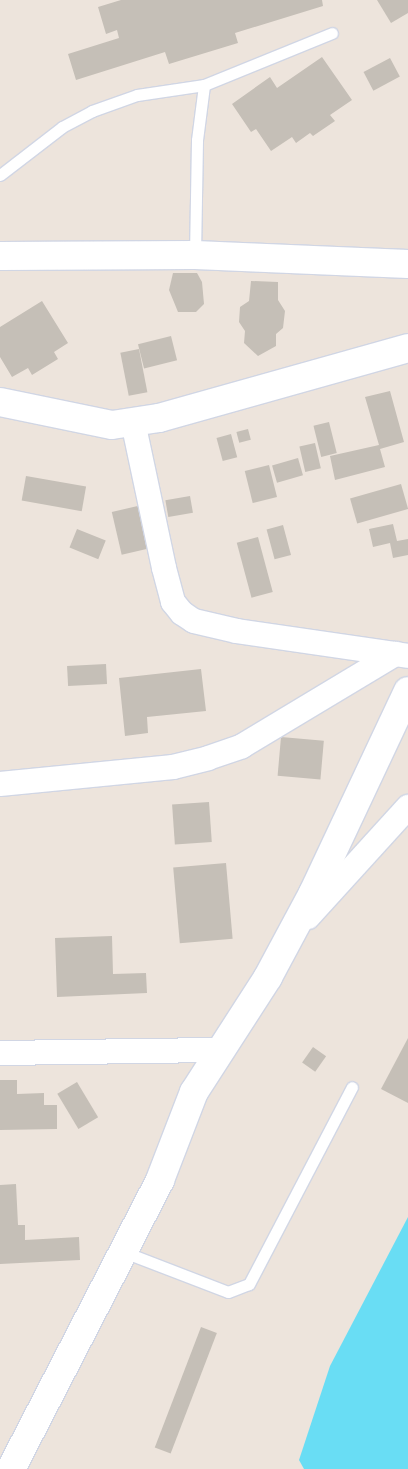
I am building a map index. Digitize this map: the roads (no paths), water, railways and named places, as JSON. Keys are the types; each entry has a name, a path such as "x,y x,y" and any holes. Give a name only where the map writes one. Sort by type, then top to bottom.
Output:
{"street":[{"path":"0,256 195,255 408,264"},
{"path":"0,402 79,420 112,425 159,418 408,348"},
{"path":"133,422 164,568 174,602 182,613 194,620 237,631 402,655"},
{"path":"0,784 173,768 216,755 242,746 402,655"},
{"path":"11,1469 160,1180 194,1092 289,939 408,691"},
{"path":"289,939 355,861 408,807"},
{"path":"0,1053 221,1050"}],"lane":[{"path":"0,175 62,127 92,111 137,95 204,85 332,32"},
{"path":"195,255 197,140 204,85"},
{"path":"124,1252 228,1292 249,1284 352,1087"}],"water":[{"path":"408,1217 408,1469 304,1469 299,1460 330,1366"}]}
